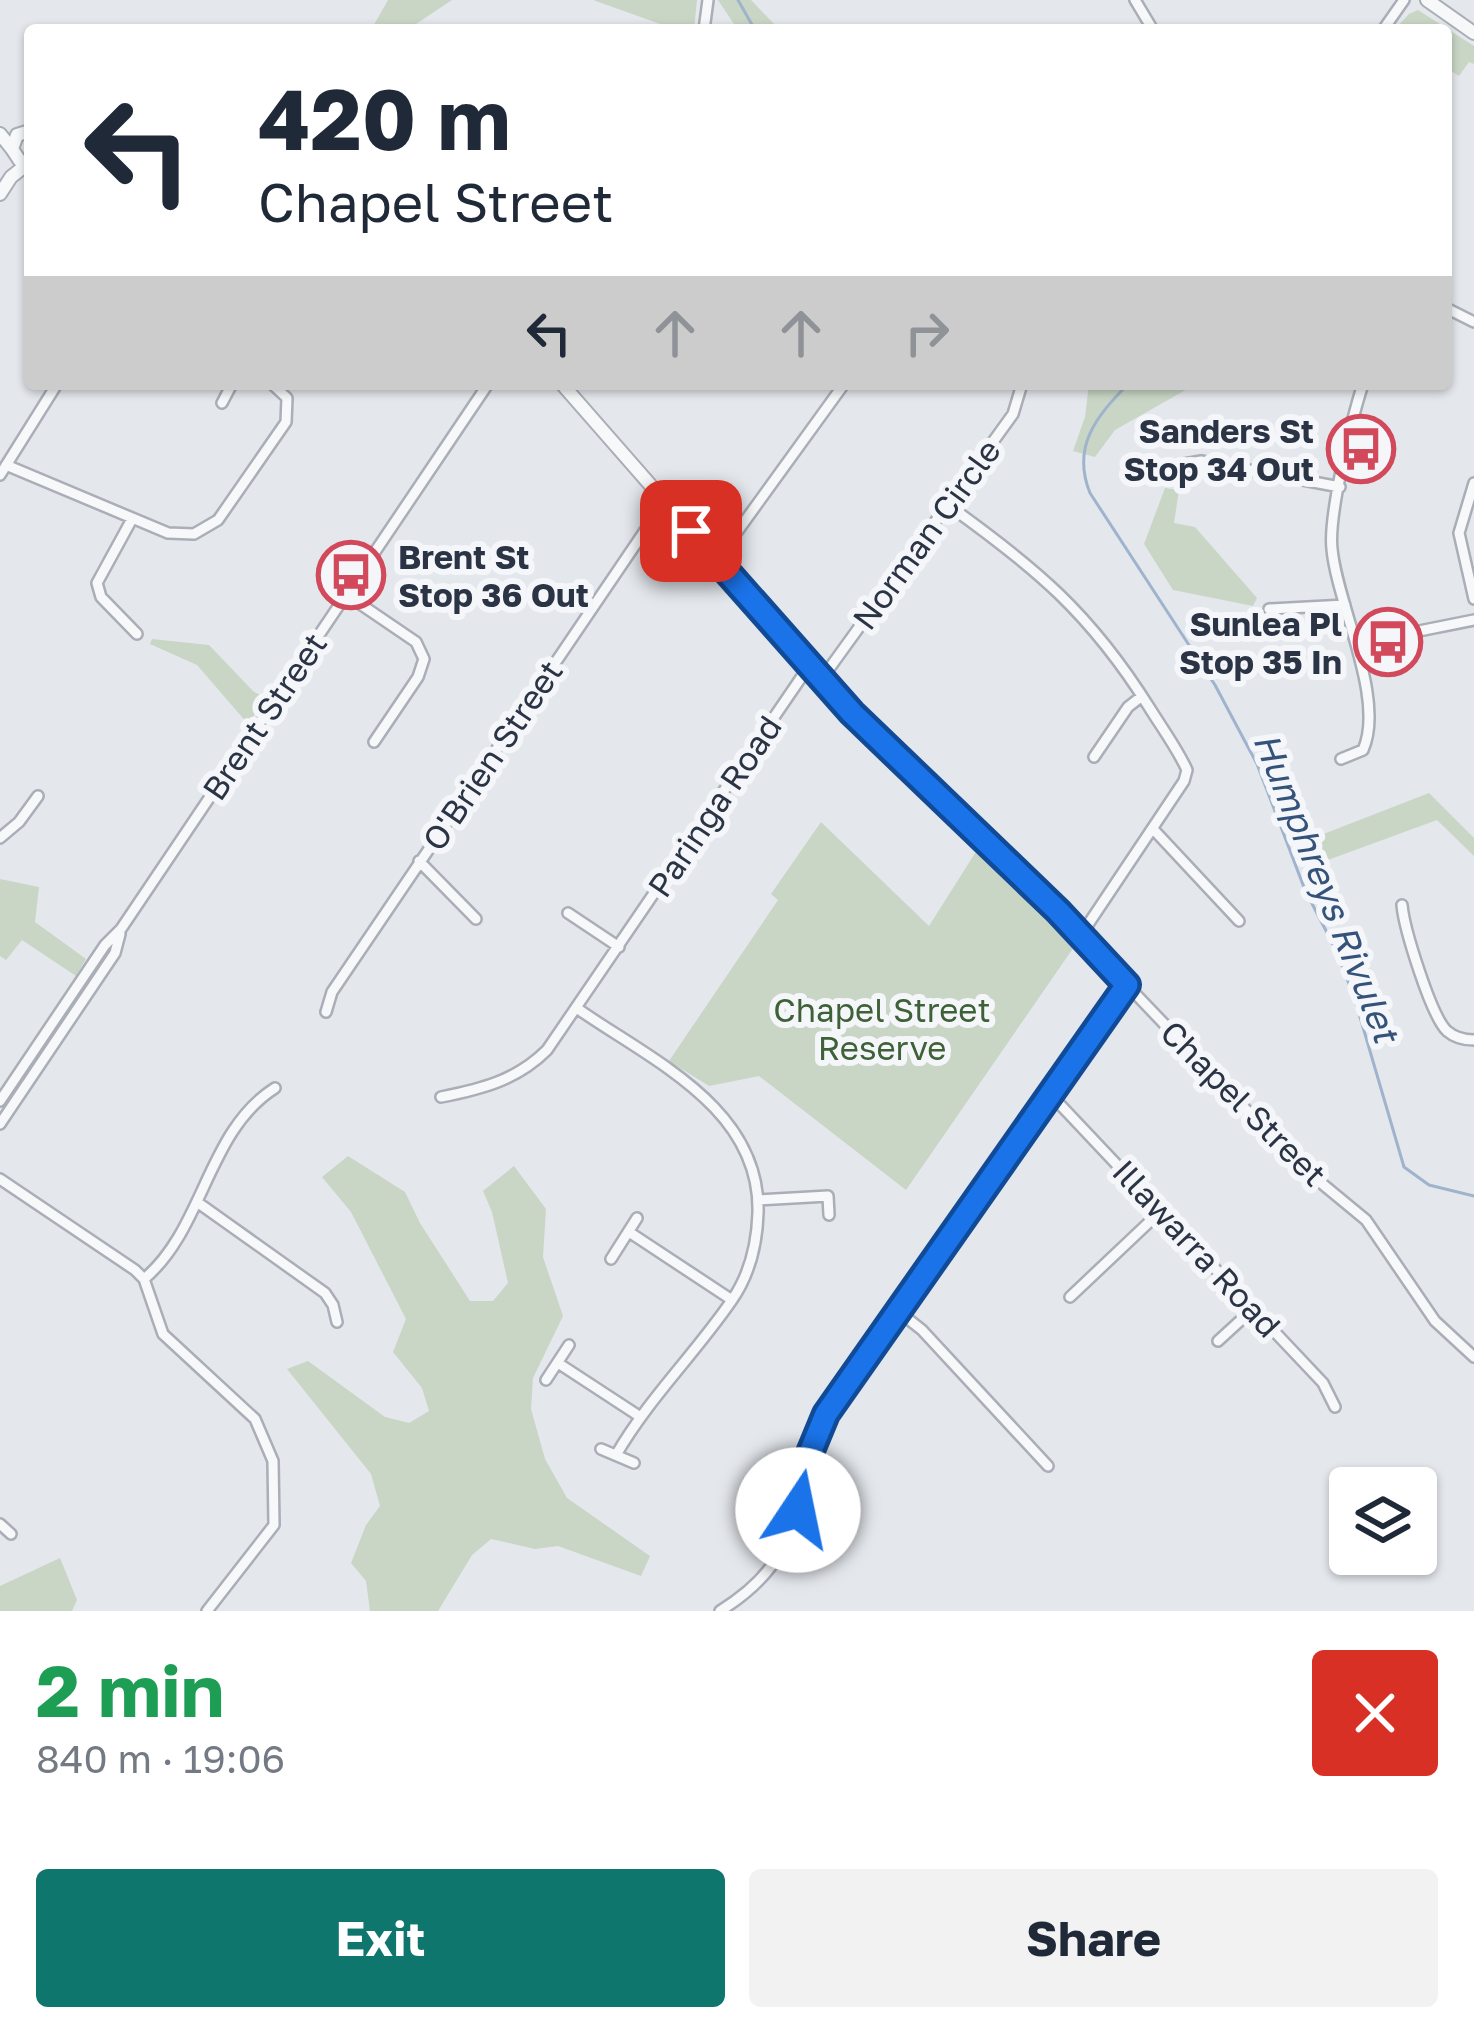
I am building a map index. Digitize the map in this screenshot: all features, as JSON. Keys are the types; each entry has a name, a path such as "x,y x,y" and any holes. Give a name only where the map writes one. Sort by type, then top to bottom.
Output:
{"street":[{"path":"1427,0 1474,33"},
{"path":"0,132 24,161"},
{"path":"11,177 14,139 24,133"},
{"path":"0,194 24,167"},
{"path":"53,390 3,470 176,536 203,531 218,520 286,422 287,398 278,390"},
{"path":"222,403 229,390"},
{"name":"Brent Street","path":"0,1101 484,390"},
{"name":"Chapel Street","path":"567,390 821,680 1081,935 1297,1163 1366,1220 1435,1321 1474,1357"},
{"path":"716,561 840,390"},
{"name":"Norman Circle","path":"821,680 1013,414 1020,390"},
{"path":"1341,759 1363,750 1368,735 1365,686 1331,540 1362,390"},
{"path":"1168,475 1184,464 1201,461 1340,488"},
{"path":"1474,483 1459,542 1474,599"},
{"name":"O'Brien Street","path":"326,1012 332,992 665,501"},
{"path":"948,505 1054,586 1111,648 1187,774 1081,935"},
{"path":"131,519 97,584 101,597 137,634"},
{"path":"347,595 416,642 424,659 418,677 374,742"},
{"path":"1269,609 1345,605"},
{"path":"1355,636 1474,620"},
{"name":"Paringa Road","path":"441,1097 487,1087 523,1071 547,1050 809,666"},
{"path":"1094,757 1128,707 1142,696"},
{"path":"0,838 38,796"},
{"path":"1153,829 1239,921"},
{"path":"419,861 476,919"},
{"path":"1402,904 1406,932 1439,1021 1451,1034 1474,1040"},
{"path":"568,913 619,947"},
{"name":"Brent Street","path":"0,1124 115,953 121,929"},
{"path":"720,1611 773,1566 794,1523 818,1428 1127,985"},
{"path":"578,1009 716,1107 745,1151 758,1200 752,1260 732,1300 639,1416 616,1455"},
{"path":"144,1279 157,1267 245,1116 275,1088"},
{"name":"Illawarra Road","path":"1052,1096 1323,1383 1335,1407"},
{"path":"0,1179 144,1279 163,1334 255,1419 264,1433 275,1471 276,1518 271,1532 207,1611"},
{"path":"758,1200 828,1191 829,1215"},
{"path":"197,1202 339,1304 337,1322"},
{"path":"1070,1297 1162,1210"},
{"path":"611,1258 638,1218"},
{"path":"629,1232 732,1300"},
{"path":"1218,1341 1253,1309"},
{"path":"898,1311 922,1330 1048,1466"},
{"path":"546,1380 569,1345"},
{"path":"558,1363 639,1416"},
{"path":"601,1449 634,1463"},
{"path":"0,1524 11,1534"}],"green space":[{"path":"388,0 452,0 416,24 374,24"},
{"path":"593,0 697,0 695,24 660,24"},
{"path":"718,0 751,0 774,24 734,24"},
{"path":"1418,10 1440,24 1400,24"},
{"path":"1452,32 1474,46 1474,64 1469,62 1459,76 1452,72"},
{"path":"1088,390 1185,390 1115,430 1095,457 1073,451"},
{"path":"1165,488 1179,490 1174,523 1195,527 1257,598 1253,606 1173,590 1144,544"},
{"path":"152,639 209,645 254,692 267,698 248,724 197,665 150,644"},
{"path":"1429,793 1474,838 1474,856 1437,820 1306,868 1303,842"},
{"name":"Chapel Street Reserve","path":"821,822 929,926 977,850 1076,944 906,1190 759,1076 709,1086 669,1061 778,900 771,894"},
{"path":"0,879 39,887 35,922 86,959 76,976 22,940 6,960 0,956"},
{"path":"348,1156 405,1192 470,1301 493,1301 508,1283 483,1191 514,1166 546,1209 543,1257 563,1316 533,1378 531,1409 545,1459 567,1498 650,1556 641,1576 558,1546 535,1549 491,1539 472,1555 438,1611 370,1611 366,1581 351,1563 366,1525 380,1506 371,1474 287,1369 308,1361 385,1417 409,1423 429,1411 422,1388 393,1352 406,1319 351,1212 322,1177"},
{"path":"60,1558 77,1600 72,1611 0,1611 0,1586"}],"waterway":[{"name":"Humphreys Rivulet","path":"738,0 752,24"},
{"name":"Humphreys Rivulet","path":"1122,390 1090,433 1084,461 1090,493 1215,685 1257,764 1305,890 1355,1000 1404,1167 1429,1185 1474,1196"}],"place":[{"name":"Sanders St Stop 34 Out","path":"1361,449"},
{"name":"Brent St Stop 36 Out","path":"351,575"},
{"name":"Sunlea Pl Stop 35 In","path":"1388,642"}],"route":[{"path":"691,531 852,713 1058,911 1127,985 826,1414 812,1442 798,1510"}]}
